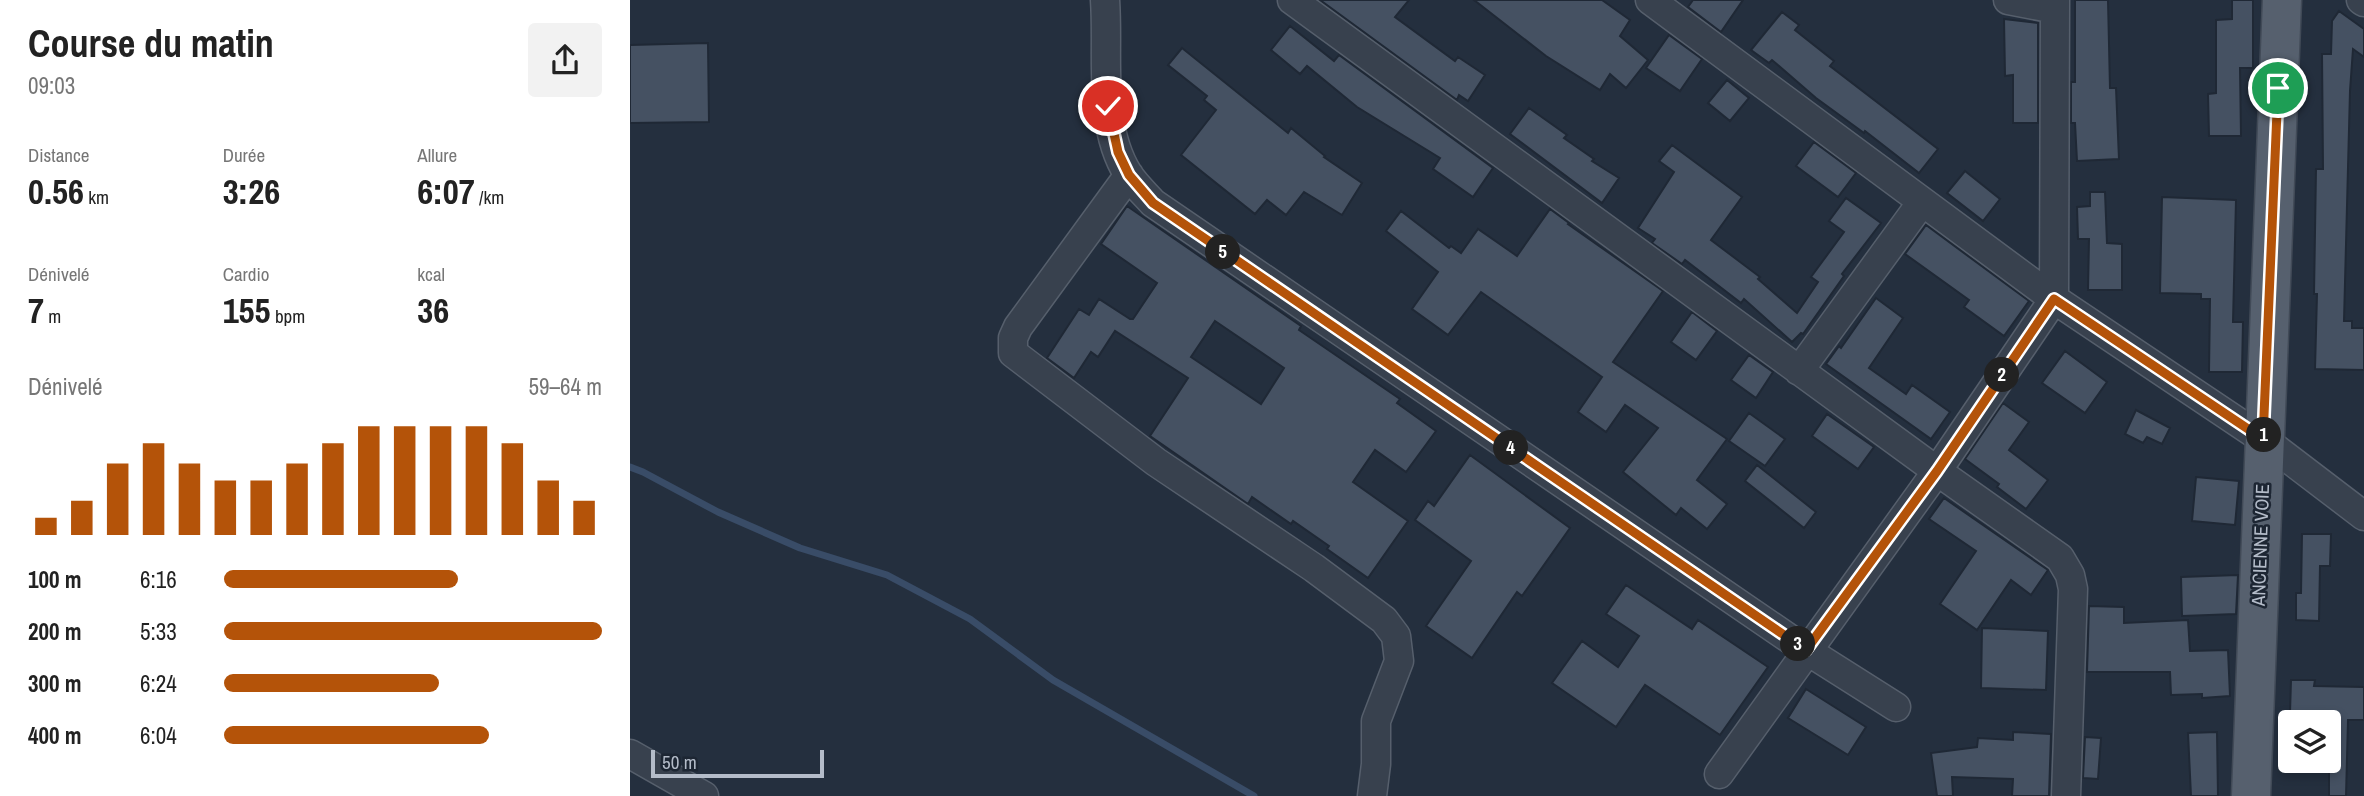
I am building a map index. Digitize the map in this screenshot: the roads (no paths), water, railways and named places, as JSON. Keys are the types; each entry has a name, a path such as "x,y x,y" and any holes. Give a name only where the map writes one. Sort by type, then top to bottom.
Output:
{"main road":[{"name":"ANCIENNE VOIE","path":"2251,796 2282,0"}],"street":[{"path":"1292,0 1937,471 2054,552 2065,564 2073,589 2066,796"},
{"path":"1650,0 2054,299 2263,439 2364,516"},
{"path":"1719,774 1937,471 2054,299 2055,4 2008,0"},
{"path":"1112,3 1105,68 1108,106 1118,152 1129,175 1153,203 1806,650 1896,707"},
{"path":"1129,175 1018,327 1013,338 1013,353 1156,462 1314,568 1384,620 1396,636 1399,661 1376,721 1376,764 1372,796"},
{"path":"1799,371 1922,202"},
{"path":"632,760 704,796"}],"waterway":[{"path":"630,467 718,512 800,548 887,575 970,619 1053,680 1254,796"}]}
